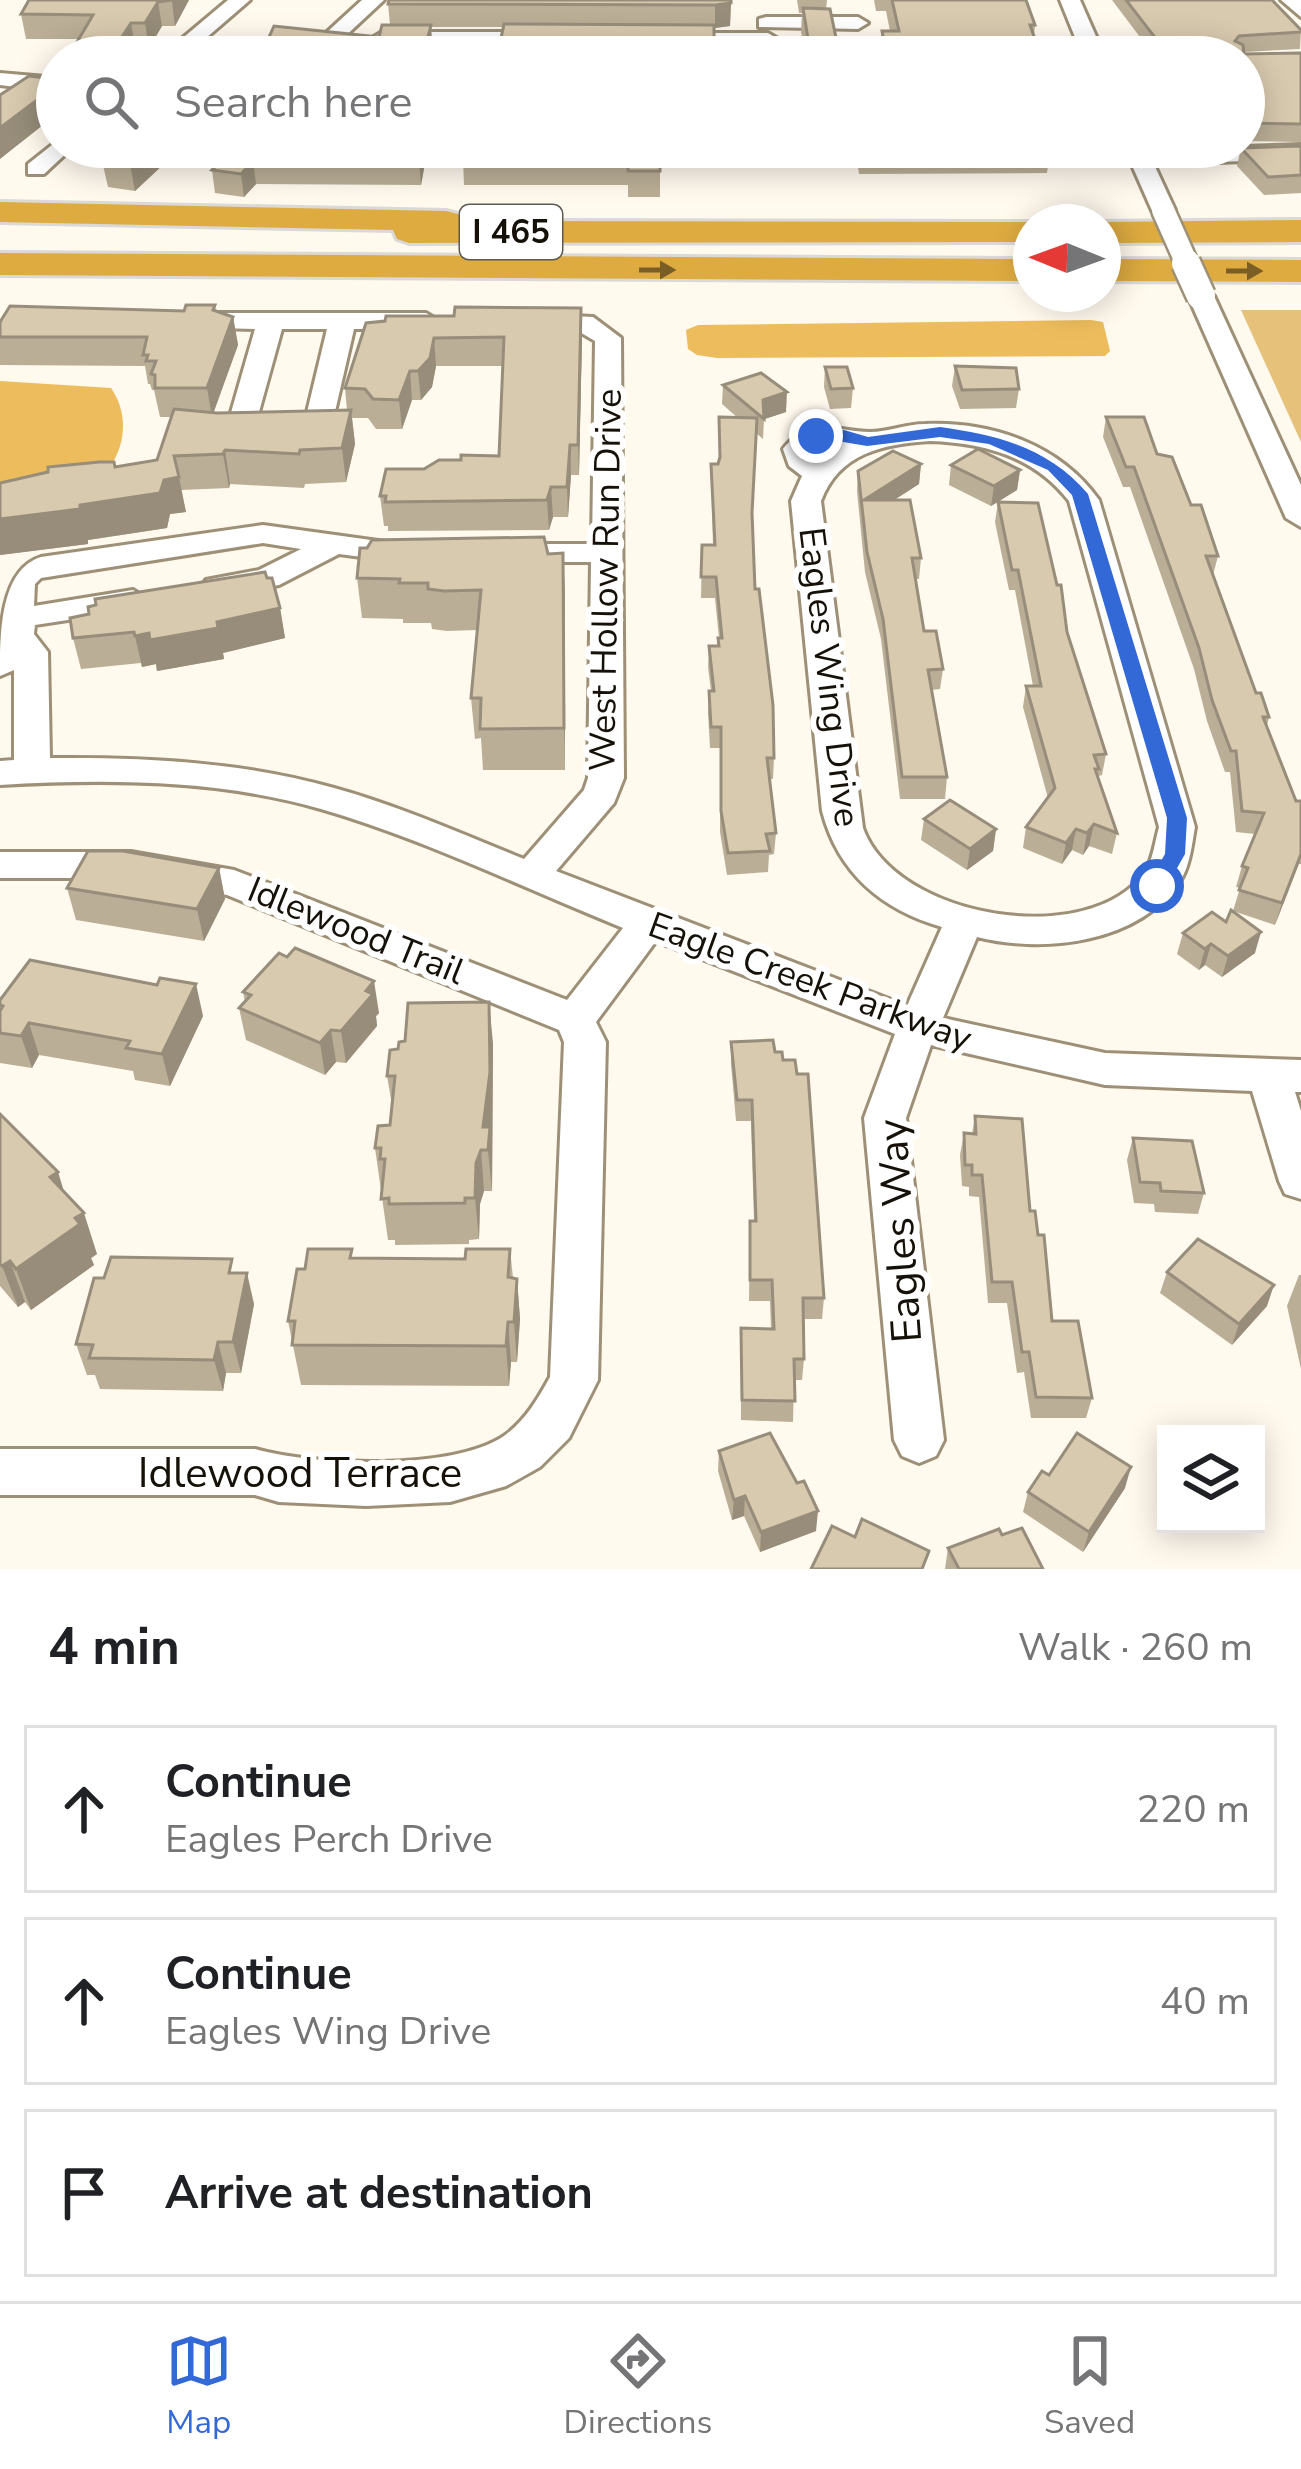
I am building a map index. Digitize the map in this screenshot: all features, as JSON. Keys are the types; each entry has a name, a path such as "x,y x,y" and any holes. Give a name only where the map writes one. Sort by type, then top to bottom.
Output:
{"highway":[{"path":"0,212 1013,231"},
{"name":"I 465","path":"0,232 1013,231"},
{"path":"1121,232 1301,231"},
{"name":"I 465","path":"0,264 1013,270"},
{"path":"0,284 340,279 540,270"},
{"path":"1121,270 1301,271"}],"street":[{"path":"196,36 240,0"},
{"path":"335,36 374,0"},
{"path":"763,0 768,36"},
{"path":"814,36 860,32 853,0"},
{"path":"1070,0 1085,36"},
{"path":"1291,0 1301,11"},
{"path":"0,79 36,83"},
{"path":"1265,153 1301,152"},
{"path":"1144,168 1301,518"},
{"path":"158,320 458,322"},
{"path":"240,430 271,321"},
{"path":"204,430 327,429 342,321"},
{"name":"West Hollow Run Drive","path":"505,322 596,326 608,338 607,778 601,794 535,878"},
{"name":"Eagles Wing Drive","path":"930,432 989,439 1021,449 1060,471 1084,500 1177,818 1175,854 1150,893 1099,921 1035,931 964,922 937,914 891,889 857,856 848,838 840,811 806,501 817,473 847,449 930,432"},
{"path":"16,772 13,659 17,584 26,571 263,534 385,554 608,553"},
{"path":"13,659 168,595 268,578 336,543"},
{"name":"Eagle Creek Parkway","path":"16,772 143,769 262,783 355,807 920,1027 1022,1056 1105,1069 1285,1076"},
{"name":"Idlewood Trail","path":"0,865 131,865 262,891 575,1019"},
{"path":"575,1019 648,922"},
{"path":"920,1027 964,922"},
{"name":"Idlewood Terrace","path":"0,1472 255,1472 279,1479 445,1480 491,1471 536,1445 560,1415 574,1380 585,1042 575,1019"},
{"name":"Eagles Way","path":"919,1440 884,1132 894,1083 920,1027"},
{"path":"1285,1076 1301,1181"}],"shaded area":[{"path":"1241,310 1301,310 1301,442"},
{"path":"1103,322 1110,351 1105,356 717,358 688,349 686,330 698,325"},
{"path":"0,381 111,388 123,426 111,465 0,483"}],"building":[{"path":"29,0 172,0 158,2 145,23 131,23 123,36 80,36 93,15 21,14"},
{"path":"389,0 731,0 731,3 388,4"},
{"path":"892,0 1026,0 1035,25 1030,25 1034,36 883,36 882,31 899,31"},
{"path":"1126,0 1272,0 1301,30 1239,36 1154,36"},
{"path":"803,8 830,9 836,36 808,36"},
{"path":"504,24 714,25 714,36 501,36"},
{"path":"382,25 431,25 428,36 379,36"},
{"path":"274,26 369,36 269,36"},
{"path":"1301,53 1301,124 1265,123 1265,54"},
{"path":"29,76 36,77 36,101 0,128 0,95"},
{"path":"1301,146 1301,175 1268,177 1260,168 1265,168 1265,147"},
{"path":"214,168 247,168 241,174"},
{"path":"628,168 660,168 660,171"},
{"path":"186,305 215,305 213,310 233,317 207,388 155,388 151,374 156,361 146,361 148,355 143,355 147,337 0,337 0,322 10,306 184,311"},
{"path":"455,307 581,308 578,445 570,445 567,487 551,487 547,500 385,502 386,496 380,496 386,469 424,469 439,460 461,460 461,455 499,456 504,337 434,338 430,358 418,371 410,371 399,400 373,399 365,389 345,388 366,323 385,321 386,316 454,316"},
{"path":"955,366 1016,368 1019,389 962,390"},
{"path":"825,367 847,367 853,388 831,389"},
{"path":"761,373 787,392 763,400 764,419 723,385"},
{"path":"174,409 217,413 351,410 342,448 300,450 299,454 225,450 223,454 174,456 179,477 164,480 160,493 0,519 0,483 48,472 48,467 114,462 115,467 157,460"},
{"path":"719,417 757,418 752,513 755,589 759,589 773,705 774,758 767,758 776,833 766,834 770,851 728,853 721,811 721,727 711,727 709,691 714,691 709,646 719,646 718,638 722,638 716,577 701,577 702,545 715,545 711,464 718,464 720,457"},
{"path":"1106,417 1144,417 1157,454 1172,457 1191,505 1201,505 1218,556 1206,556 1256,693 1261,693 1269,717 1263,717 1296,801 1301,801 1301,854 1282,903 1239,890 1248,868 1242,866 1264,813 1242,811 1236,751 1231,751 1212,700 1199,648 1134,467 1126,467"},
{"path":"978,449 1020,470 994,486 951,465"},
{"path":"893,451 921,464 864,500 910,500 921,558 912,558 924,631 936,631 943,669 928,670 947,777 902,777 883,619 867,552 858,471"},
{"path":"998,502 1038,503 1057,585 1061,585 1067,632 1106,754 1094,755 1099,769 1095,769 1117,833 1094,824 1087,833 1076,829 1066,843 1026,827 1055,788 1026,686 1041,686 1018,570 1012,570"},
{"path":"544,537 548,554 563,553 564,728 480,729 481,698 471,698 481,590 444,591 428,589 428,583 357,578 360,548 367,548 372,540"},
{"path":"265,572 272,578 280,608 217,622 218,628 150,640 149,633 135,636 134,632 73,638 70,618 89,614 95,599"},
{"path":"950,800 996,829 970,849 924,819"},
{"path":"88,851 123,851 219,868 197,909 67,888"},
{"path":"1231,910 1261,932 1228,956 1211,944 1205,949 1183,933 1212,912 1226,922"},
{"path":"295,948 374,981 366,991 373,994 341,1031 331,1030 320,1043 239,1008 251,995 243,992 279,953 287,957"},
{"path":"30,960 157,985 160,978 196,984 162,1054 126,1048 130,1041 29,1023 21,1036 0,1033 0,1000"},
{"path":"489,1002 490,1072 483,1127 490,1127 488,1150 481,1150 476,1163 475,1198 465,1198 465,1203 389,1204 389,1198 381,1199 385,1159 380,1159 381,1148 375,1148 378,1126 390,1125 395,1076 387,1076 390,1050 405,1041 408,1003"},
{"path":"773,1040 783,1060 795,1060 797,1074 808,1074 824,1298 803,1298 804,1359 794,1359 795,1401 742,1400 741,1328 774,1329 772,1280 750,1280 750,1221 756,1221 752,1100 737,1100 731,1042"},
{"path":"0,1114 58,1172 50,1177 84,1213 75,1218 80,1224 16,1269 10,1261 0,1264"},
{"path":"975,1116 1022,1119 1030,1211 1035,1211 1038,1235 1044,1235 1052,1321 1078,1321 1092,1398 1036,1397 1029,1352 1022,1352 1012,1282 992,1282 982,1175 972,1175 972,1165 965,1165 964,1133 976,1134"},
{"path":"1133,1138 1192,1141 1204,1193 1161,1191 1160,1183 1140,1182"},
{"path":"1198,1239 1274,1285 1239,1324 1167,1272"},
{"path":"308,1249 352,1249 350,1258 465,1259 466,1249 510,1249 508,1277 517,1279 514,1322 508,1322 506,1346 292,1345 295,1321 288,1321 297,1269 305,1269"},
{"path":"111,1257 232,1259 229,1273 247,1273 233,1342 218,1342 214,1360 89,1358 93,1345 76,1344 94,1278 104,1278"},
{"path":"770,1433 797,1483 804,1481 818,1511 761,1532 745,1496 734,1500 719,1451"},
{"path":"1077,1433 1131,1467 1089,1532 1028,1492 1042,1471 1049,1475"},
{"path":"862,1519 929,1551 922,1569 811,1569 832,1526 855,1537"},
{"path":"1022,1528 1043,1569 959,1569 948,1548 999,1529 1002,1535"}],"route":[{"path":"816,436 844,434 867,442 900,434 972,435 1038,457 1066,476 1080,494 1177,818 1175,854 1157,886"}]}
